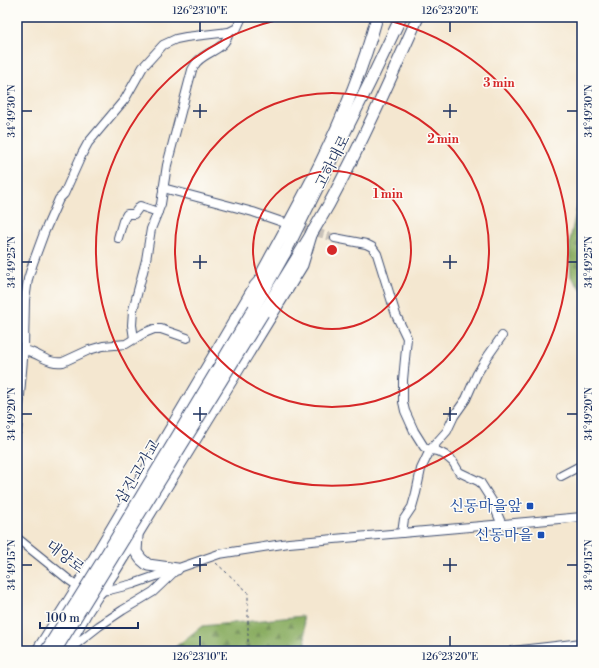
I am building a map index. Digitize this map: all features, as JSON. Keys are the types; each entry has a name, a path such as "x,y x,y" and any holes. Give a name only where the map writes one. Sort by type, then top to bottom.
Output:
{"highway":[{"path":"78,586 255,286 320,164 339,124 362,64 377,17"},
{"name":"고하대로","path":"258,310 401,17"},
{"name":"고하대로","path":"258,310 312,232 328,204 386,88 418,17"},
{"path":"100,592 302,265 312,232"},
{"path":"255,286 285,254"},
{"name":"삽진고가교","path":"46,651 258,310"},
{"name":"삽진고가교","path":"55,651 258,310"},
{"path":"137,533 136,552 141,559 148,565 177,568"}],"main road":[{"path":"37,651 78,586"},
{"path":"66,651 87,612 100,592"}],"street":[{"path":"17,431 24,350 25,300 28,279 44,233 59,199 64,194 82,154 88,143 125,99 143,67 163,45 176,39 186,37 229,32 237,28 242,17"},
{"path":"134,339 132,325 133,310 146,260 151,229 162,200 167,165 192,70 199,60 218,49 224,43 229,32"},
{"path":"164,188 253,212 285,223"},
{"path":"118,238 123,221 127,214 134,214 140,206 158,212"},
{"path":"335,238 366,244 372,247 377,254 396,315 407,338 403,380 404,407 414,431 424,447 445,455 454,462 459,472 480,482 492,501 502,525"},
{"path":"24,350 32,352 48,361 60,363 89,350 103,346 126,344 154,329 161,329 187,338"},
{"path":"402,533 404,520 412,507 421,469 430,450 447,431 454,416 466,399 480,369 502,336"},
{"path":"561,476 580,466 582,470"},
{"path":"100,592 132,584 219,554 271,545 582,517"},
{"name":"대양로","path":"17,538 78,586 100,592"},
{"path":"66,651 99,626 153,592 177,568"},
{"path":"512,651 582,643"}],"path":[{"path":"210,557 248,592 248,651"}],"green space":[{"path":"582,201 582,291 571,277 570,240 578,202"},
{"path":"303,616 307,651 170,651 202,626"}],"tunnel":[{"path":"293,225 335,238"}],"place":[{"name":"신동마을앞","path":"530,506"},
{"name":"신동마을","path":"541,535"}]}
